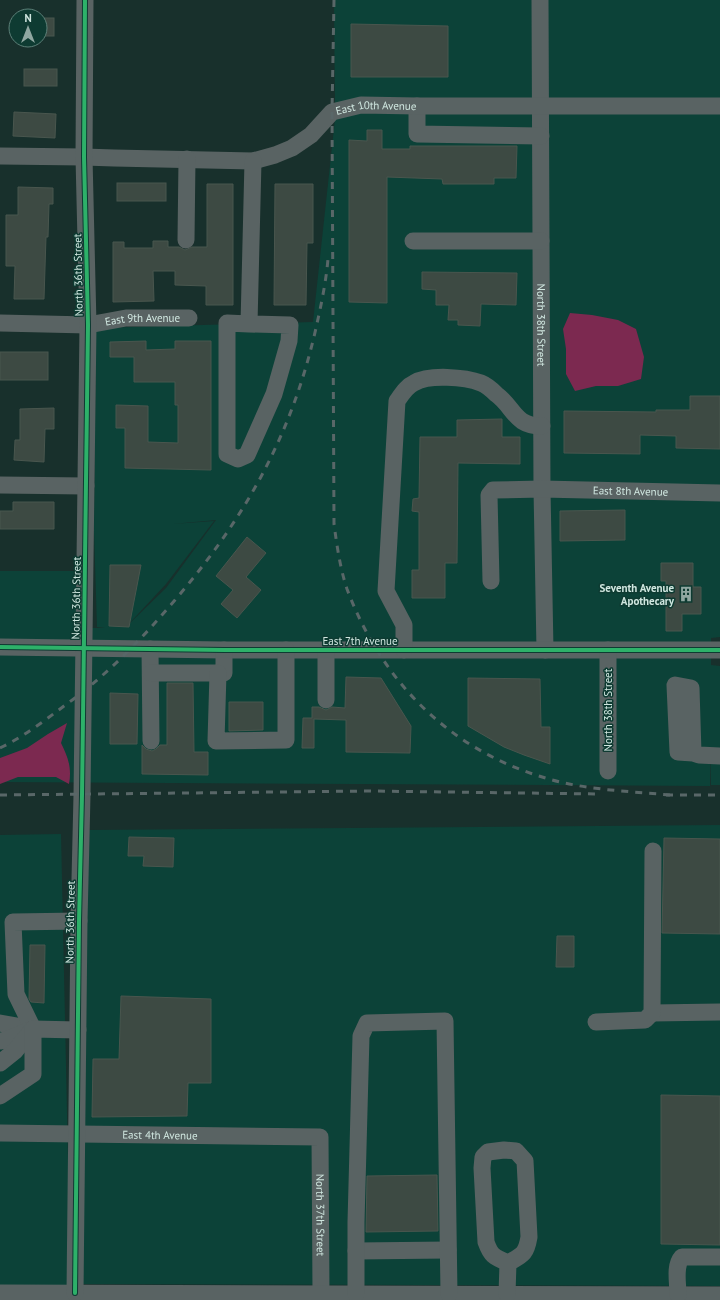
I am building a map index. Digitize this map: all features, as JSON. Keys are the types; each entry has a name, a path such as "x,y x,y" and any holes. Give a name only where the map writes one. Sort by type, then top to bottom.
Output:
{"street":[{"name":"North 36th Street","path":"85,0 84,156 88,325 77,1134 86,1295"},
{"name":"North 38th Street","path":"540,0 542,489 545,650"},
{"name":"East 10th Avenue","path":"0,156 84,156 253,161 275,155 292,148 310,135 332,112 361,105 720,106"},
{"path":"417,106 417,134 541,136"},
{"path":"186,240 187,159"},
{"path":"250,324 253,161"},
{"path":"412,241 541,241"},
{"name":"East 9th Avenue","path":"0,323 88,325 126,318 189,318"},
{"path":"227,323 250,324 290,325 289,342 274,394 255,439 247,454 238,459 227,454 227,323"},
{"path":"404,650 404,625 386,591 397,401 404,391 413,383 425,378 451,377 481,384 498,395 523,423 531,426 542,426"},
{"path":"0,486 86,486"},
{"name":"East 8th Avenue","path":"491,581 489,495 493,490 542,489 720,493"},
{"name":"East 7th Avenue","path":"0,647 224,650 720,650"},
{"path":"150,649 151,741"},
{"path":"151,673 224,673 224,650"},
{"path":"218,673 216,741 286,740 286,650"},
{"path":"326,650 326,700"},
{"name":"North 38th Street","path":"608,650 608,771"},
{"path":"693,753 699,755 720,756"},
{"path":"652,1013 653,851"},
{"path":"0,1096 33,1074 33,1029 16,994 13,922 79,921"},
{"path":"596,1022 645,1020 652,1013 720,1012"},
{"path":"356,1294 361,1036 367,1023 445,1021 449,1294"},
{"path":"0,1023 33,1029 78,1030"},
{"path":"0,1041 33,1029"},
{"path":"0,1063 16,1051 33,1029"},
{"name":"East 4th Avenue","path":"0,1133 320,1137"},
{"name":"North 37th Street","path":"320,1137 321,1294"},
{"path":"504,1150 516,1151 525,1161 529,1237 527,1248 522,1255 508,1263 494,1257 489,1251 486,1242 482,1168 483,1157 488,1152 504,1150"},
{"path":"356,1251 448,1250"},
{"path":"678,1294 677,1267 678,1261 682,1257 720,1257"},
{"path":"507,1294 508,1263"},
{"path":"0,1293 301,1297 321,1294 720,1295"}],"shaded area":[{"path":"334,0 720,0 720,103 335,103"},
{"path":"720,108 720,637 711,638 711,665 720,666 720,785 711,785 710,748 710,786 0,782 0,571 78,571 77,628 105,628 97,627 94,531 96,328 313,322 336,110","holes":["216,520 166,588 125,628 166,584 214,521 172,524"]},
{"path":"570,313 618,320 636,329 644,357 641,379 618,386 596,386 575,391 566,374 566,349 563,329"},
{"path":"67,723 61,743 69,763 69,784 56,777 18,777 0,784 0,758 27,748"},
{"path":"720,825 720,1286 81,1284 87,830"},
{"path":"61,834 71,1300 0,1300 0,835"}],"building":[{"path":"48,18 54,18 54,36 48,36"},
{"path":"351,24 448,26 448,77 351,77"},
{"path":"24,69 57,69 57,86 24,86"},
{"path":"14,112 56,114 55,138 13,136"},
{"path":"367,130 382,130 382,149 410,149 410,146 517,146 516,178 494,178 494,184 443,184 442,179 387,177 387,303 349,302 349,140 367,141"},
{"path":"117,183 166,183 166,201 117,201"},
{"path":"207,184 233,184 233,305 206,305 206,286 175,285 175,271 153,271 154,301 113,302 113,242 124,242 124,248 153,248 153,241 168,241 168,247 179,247 185,250 192,247 207,247"},
{"path":"275,184 313,184 313,243 307,243 306,305 274,305"},
{"path":"18,187 53,188 53,204 49,204 48,237 46,237 44,299 14,299 15,266 6,266 6,215 18,215"},
{"path":"422,272 517,273 516,305 481,304 480,326 458,325 458,320 448,320 449,305 436,305 436,290 422,289"},
{"path":"146,341 146,350 175,349 175,341 211,341 211,470 125,468 125,428 116,428 116,405 148,406 148,442 178,443 178,405 175,405 175,382 134,382 134,357 110,357 110,342"},
{"path":"0,352 48,352 48,380 0,380"},
{"path":"690,396 720,396 720,449 676,448 676,436 640,435 640,454 564,453 564,411 656,412 656,410 690,410"},
{"path":"54,408 54,429 45,429 44,462 14,460 15,440 20,440 20,409"},
{"path":"502,419 502,437 520,437 520,464 458,463 457,563 445,563 445,598 412,598 412,570 419,570 419,512 412,511 413,499 419,498 420,437 457,437 457,420"},
{"path":"13,502 54,502 54,529 0,529 0,511 13,511"},
{"path":"625,510 625,540 560,541 560,511"},
{"path":"247,537 266,553 246,577 261,590 237,618 221,604 233,590 216,576"},
{"name":"Seventh Avenue Apothecary","path":"661,563 693,563 693,587 701,587 701,614 682,614 682,631 666,631 666,581 661,581"},
{"path":"110,565 141,565 129,627 109,626"},
{"path":"346,677 381,678 411,726 410,753 346,752 346,720 314,719 314,748 302,748 303,718 312,718 312,707 319,707 326,710 332,707 345,708"},
{"path":"468,678 540,679 541,727 550,727 550,764 504,747 468,726"},
{"path":"167,683 193,683 194,752 208,752 208,775 142,774 142,745 146,749 152,751 160,745 167,745"},
{"path":"110,693 138,694 137,744 110,744"},
{"path":"229,702 263,702 263,730 229,731"},
{"path":"129,837 174,838 173,867 143,866 144,856 128,856"},
{"path":"664,838 720,839 720,934 662,933"},
{"path":"557,936 574,936 574,967 556,967"},
{"path":"30,945 45,945 44,1003 31,1002 29,999"},
{"path":"121,996 211,999 211,1083 188,1083 187,1116 92,1117 93,1059 119,1059"},
{"path":"661,1095 720,1096 720,1245 661,1244"},
{"path":"437,1175 438,1231 366,1232 367,1176"}],"railway":[{"path":"334,0 332,112 334,524 347,589 361,622 378,653 398,681 421,706 447,728 475,747 506,763 555,781 587,787 670,795"},
{"path":"0,748 41,723 109,670 175,600 223,538 263,473 294,404 306,367 316,328 328,259"},
{"path":"0,795 369,791 600,794"},
{"path":"666,795 720,795"}],"cycle path":[{"path":"75,1293 88,325 84,157 85,0"},
{"path":"0,647 224,650 720,650"}],"place":[{"name":"Seventh Avenue Apothecary","path":"686,594"}]}
